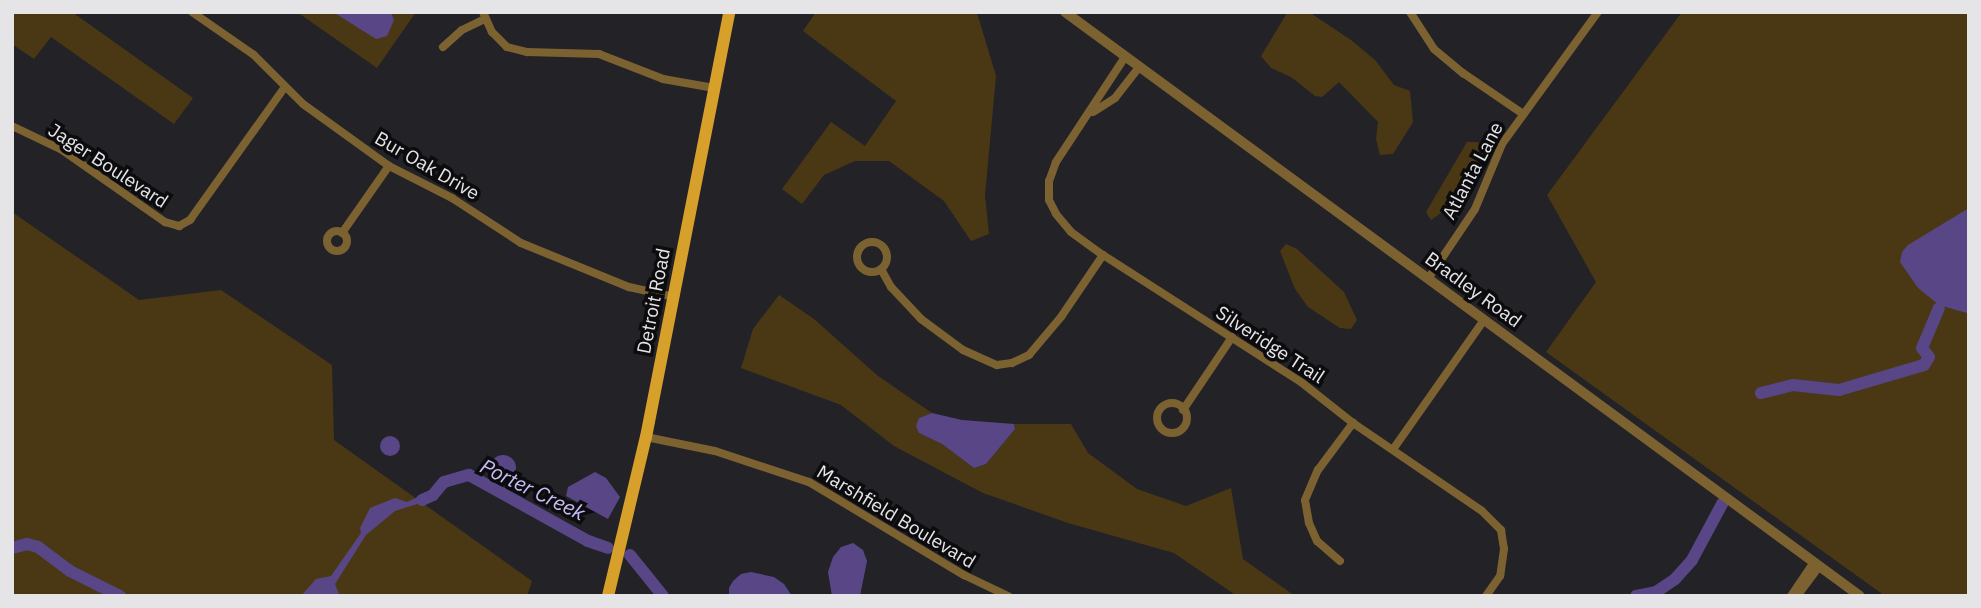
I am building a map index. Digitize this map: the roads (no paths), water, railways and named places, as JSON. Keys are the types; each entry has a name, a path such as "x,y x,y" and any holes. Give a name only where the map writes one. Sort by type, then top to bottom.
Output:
{"main road":[{"name":"Detroit Road","path":"608,596 646,437 729,12"}],"street":[{"name":"Bur Oak Drive","path":"192,12 260,59 308,108 389,166 456,200 521,243 629,287 674,298"},
{"name":"Bradley Road","path":"1065,12 1860,596"},
{"path":"1410,12 1434,49 1463,74 1524,114"},
{"name":"Atlanta Lane","path":"1428,279 1475,209 1502,144 1598,12"},
{"path":"443,47 462,30 484,16 492,32 507,47 527,52 599,54 663,79 714,88"},
{"name":"Silveridge Trail","path":"1125,57 1100,93 1091,114 1056,162 1049,181 1049,200 1071,232 1103,255 1301,382 1353,423 1394,448 1482,511 1501,530 1504,562 1500,576 1486,596"},
{"name":"Silveridge Trail","path":"1091,114 1115,98 1139,67"},
{"name":"Jager Boulevard","path":"12,126 71,155 165,222 179,226 190,220 285,86"},
{"path":"342,233 389,166"},
{"path":"881,269 891,287 921,319 963,350 997,365 1012,363 1029,355 1061,317 1103,255"},
{"path":"1394,448 1484,320"},
{"path":"1184,410 1232,337"},
{"path":"1340,561 1317,541 1308,523 1305,500 1318,470 1353,423"},
{"name":"Marshfield Boulevard","path":"646,437 727,454 809,482 964,575 1007,596"},
{"path":"1791,596 1817,564"},
{"path":"1797,596 1817,564"}],"waterway":[{"name":"Porter Creek","path":"1761,393 1793,385 1839,390 1924,365 1929,357 1922,348 1939,308"},
{"name":"Porter Creek","path":"422,500 433,495 444,482 469,475 588,541 608,548"},
{"name":"Porter Creek","path":"1636,596 1656,592 1675,579 1692,560 1722,504"},
{"name":"Porter Creek","path":"12,548 27,544 38,547 70,571 120,596"},
{"name":"Porter Creek","path":"630,555 663,596"}]}
